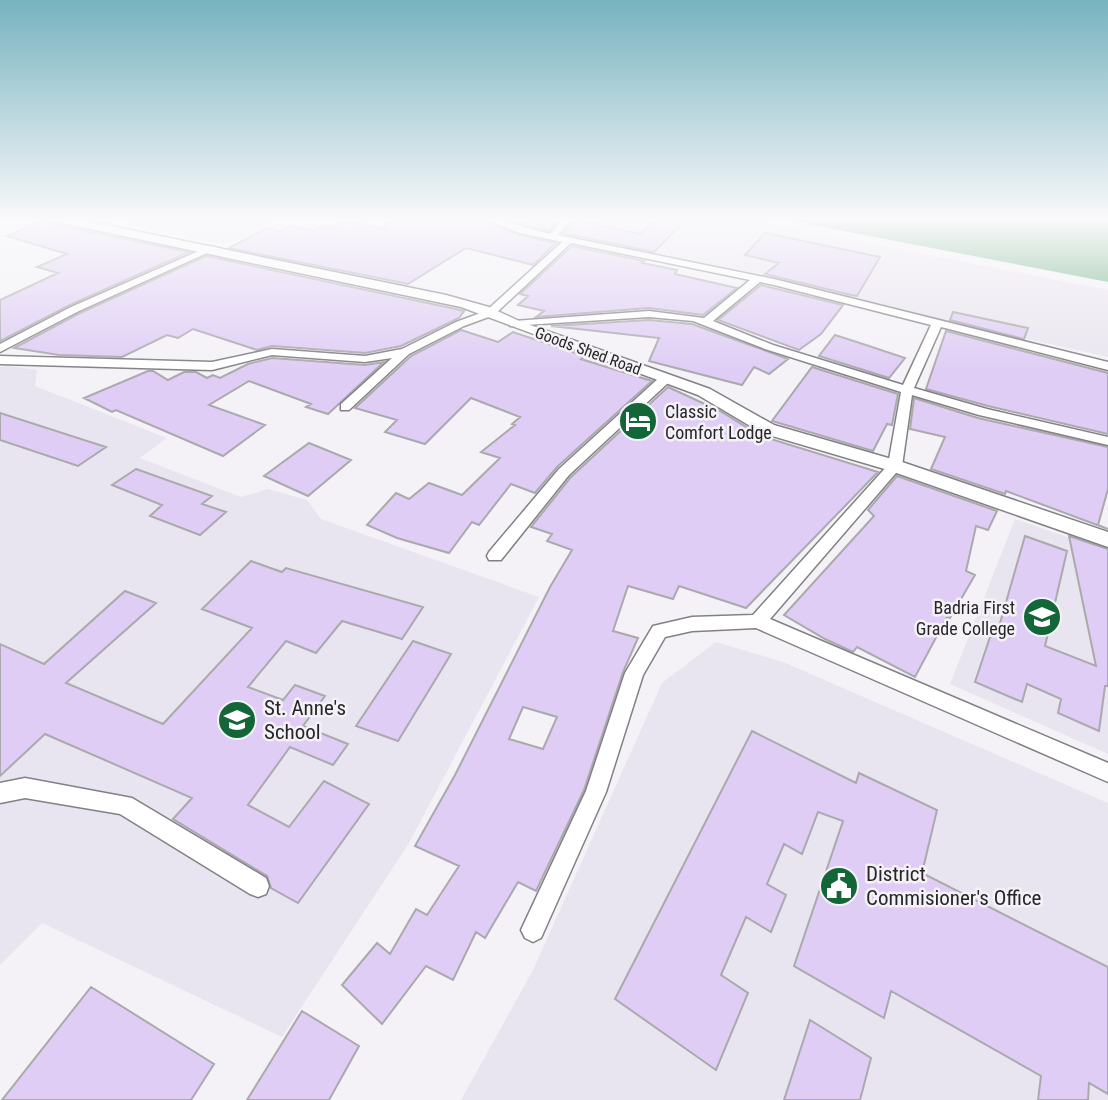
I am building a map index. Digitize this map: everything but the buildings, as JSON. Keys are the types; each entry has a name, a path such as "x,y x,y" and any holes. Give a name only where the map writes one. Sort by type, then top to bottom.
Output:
{"street":[{"path":"0,349 63,314 165,269"},
{"name":"Goods Shed Road","path":"309,269 430,296 504,317 514,324 704,392 768,429 895,466 1108,540"},
{"path":"345,407 405,352 460,324 490,313 537,269"},
{"path":"711,269 1108,366"},
{"path":"707,321 758,279"},
{"path":"514,324 649,314 695,318 768,347 908,390 984,412 1108,441"},
{"path":"758,621 895,466 908,390 937,324"},
{"path":"0,360 212,366 272,352 365,359 405,352"},
{"path":"495,556 564,472 665,379"},
{"path":"533,930 596,792 634,673 659,631 692,624 758,621 1108,773"},
{"path":"0,793 25,788 124,805 258,886"}],"shaded area":[{"path":"713,269 1002,269 1108,290 1108,357"},
{"path":"1042,269 1108,269 1108,282"},
{"name":"St. Anne's School","path":"0,367 37,370 35,386 167,438 140,458 241,497 268,489 307,500 321,519 539,597 409,843 282,1037 42,923 0,965"},
{"name":"Badria First Grade College","path":"1015,519 1108,551 1108,754 950,684"},
{"name":"District Commisioner's Office","path":"716,642 783,662 1108,803 1108,1100 461,1100 533,970 662,683"}],"place":[{"name":"Classic Comfort Lodge","path":"638,421"},
{"name":"Badria First Grade College","path":"1042,617"},
{"name":"St. Anne's School","path":"237,720"},
{"name":"District Commisioner's Office","path":"839,886"}]}
